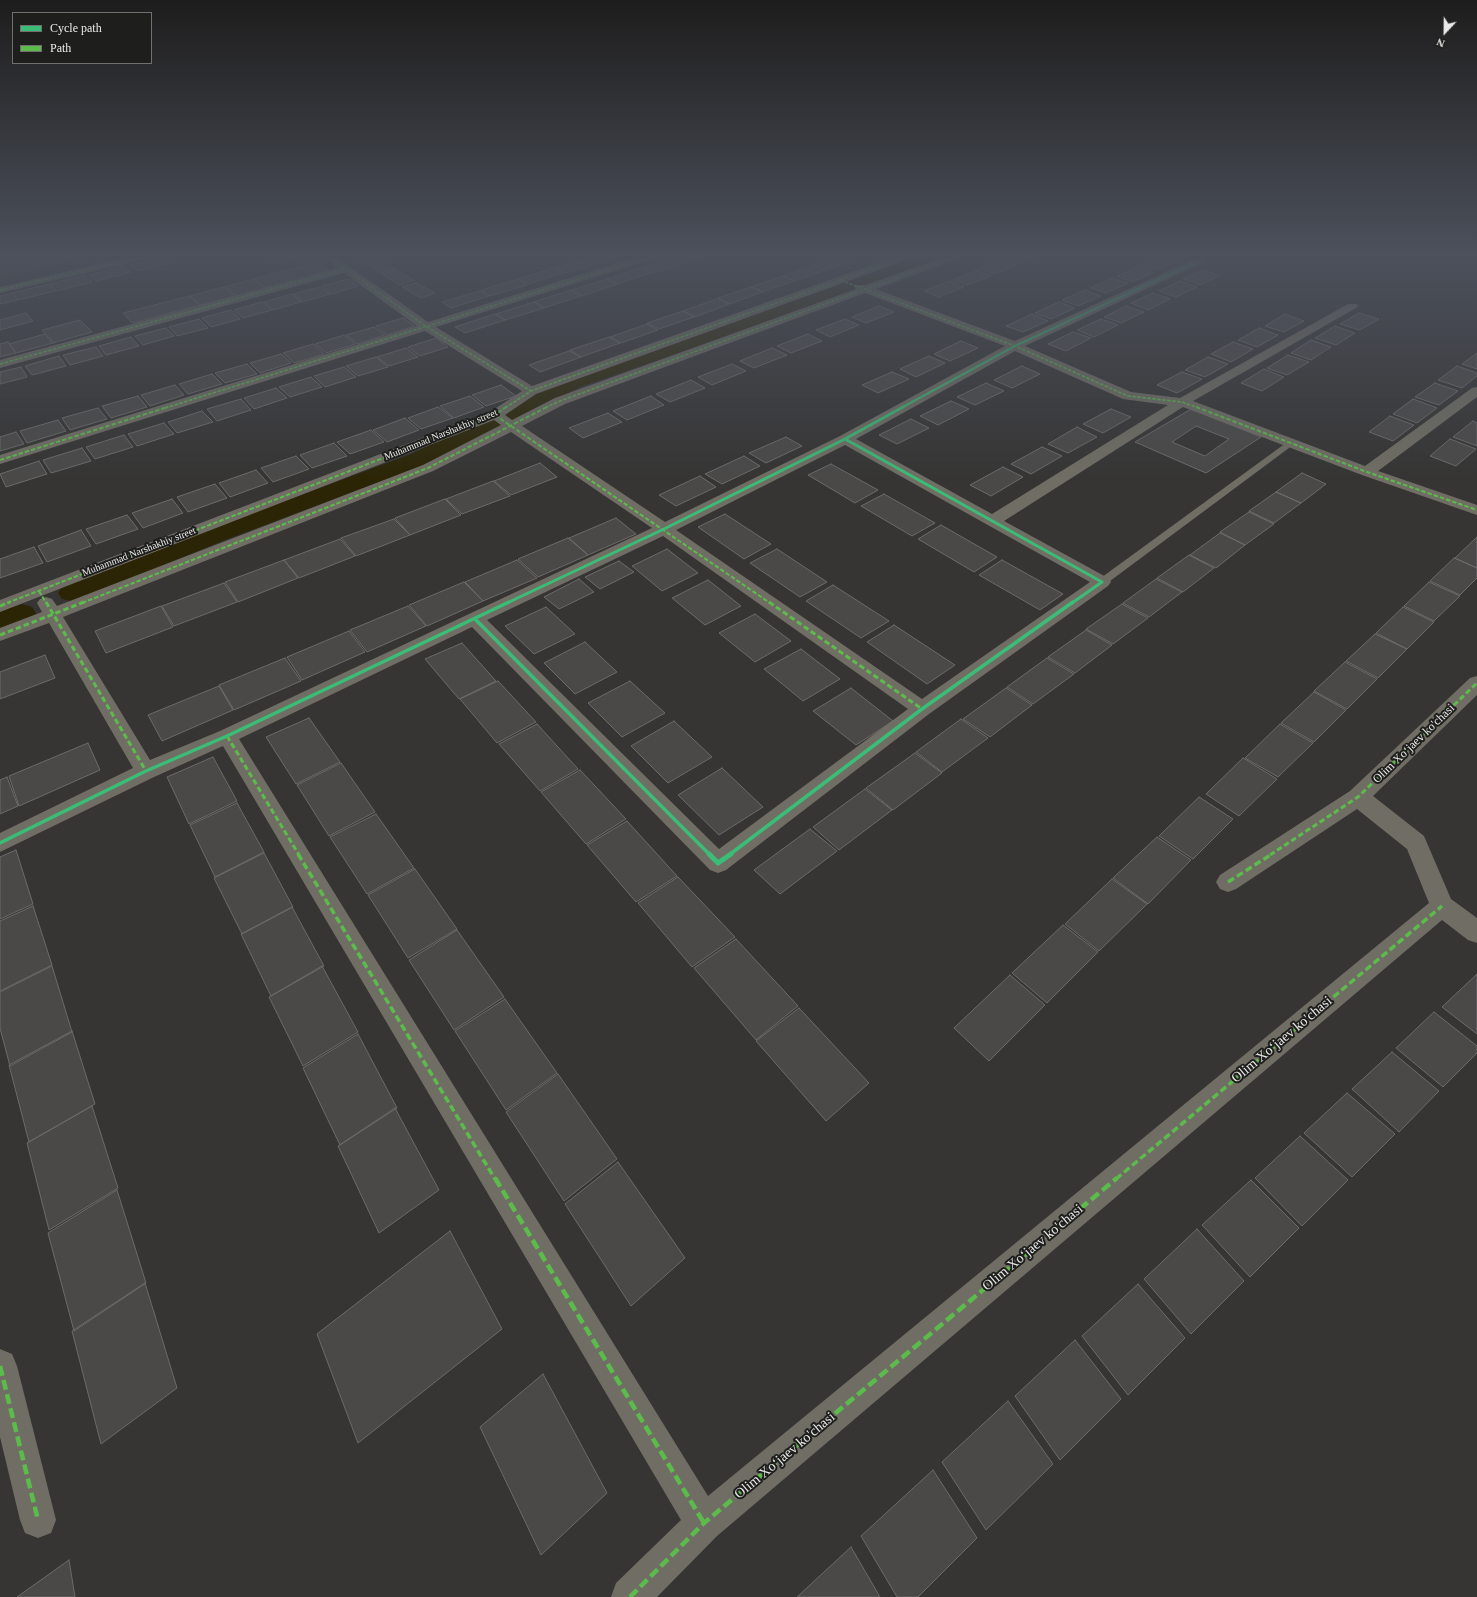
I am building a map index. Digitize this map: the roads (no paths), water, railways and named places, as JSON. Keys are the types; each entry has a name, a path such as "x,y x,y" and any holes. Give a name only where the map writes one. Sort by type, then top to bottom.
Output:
{"street":[{"path":"0,364 118,332"},
{"path":"0,460 412,332"},
{"path":"434,332 531,392"},
{"name":"Muhammad Narshakhiy street","path":"0,606 495,415 531,392 698,332"},
{"path":"0,636 428,468 560,401 749,332"},
{"path":"977,332 1015,346 1128,396 1182,402 1367,472 1477,510"},
{"path":"0,843 146,770 227,736 664,529 845,439 1015,346 1046,332"},
{"path":"992,521 1182,402 1307,332"},
{"path":"1367,472 1477,391"},
{"path":"495,415 664,529 922,709"},
{"path":"475,619 718,863 922,709 1102,582 845,439"},
{"path":"39,591 146,770"},
{"name":"Olim Xoʻjaev ko'chasi","path":"1228,882 1358,797 1477,683"},
{"path":"227,736 704,1523"},
{"path":"1358,797 1416,843 1442,906 1477,932"},
{"name":"Olim Xoʻjaev ko'chasi","path":"630,1597 704,1523 1442,906"},
{"path":"0,1366 38,1520"}],"lane":[{"path":"1102,582 1290,443"}],"waterway":[{"path":"71,593 216,535 419,459 573,383 722,332"},
{"path":"0,621 22,613"}]}
